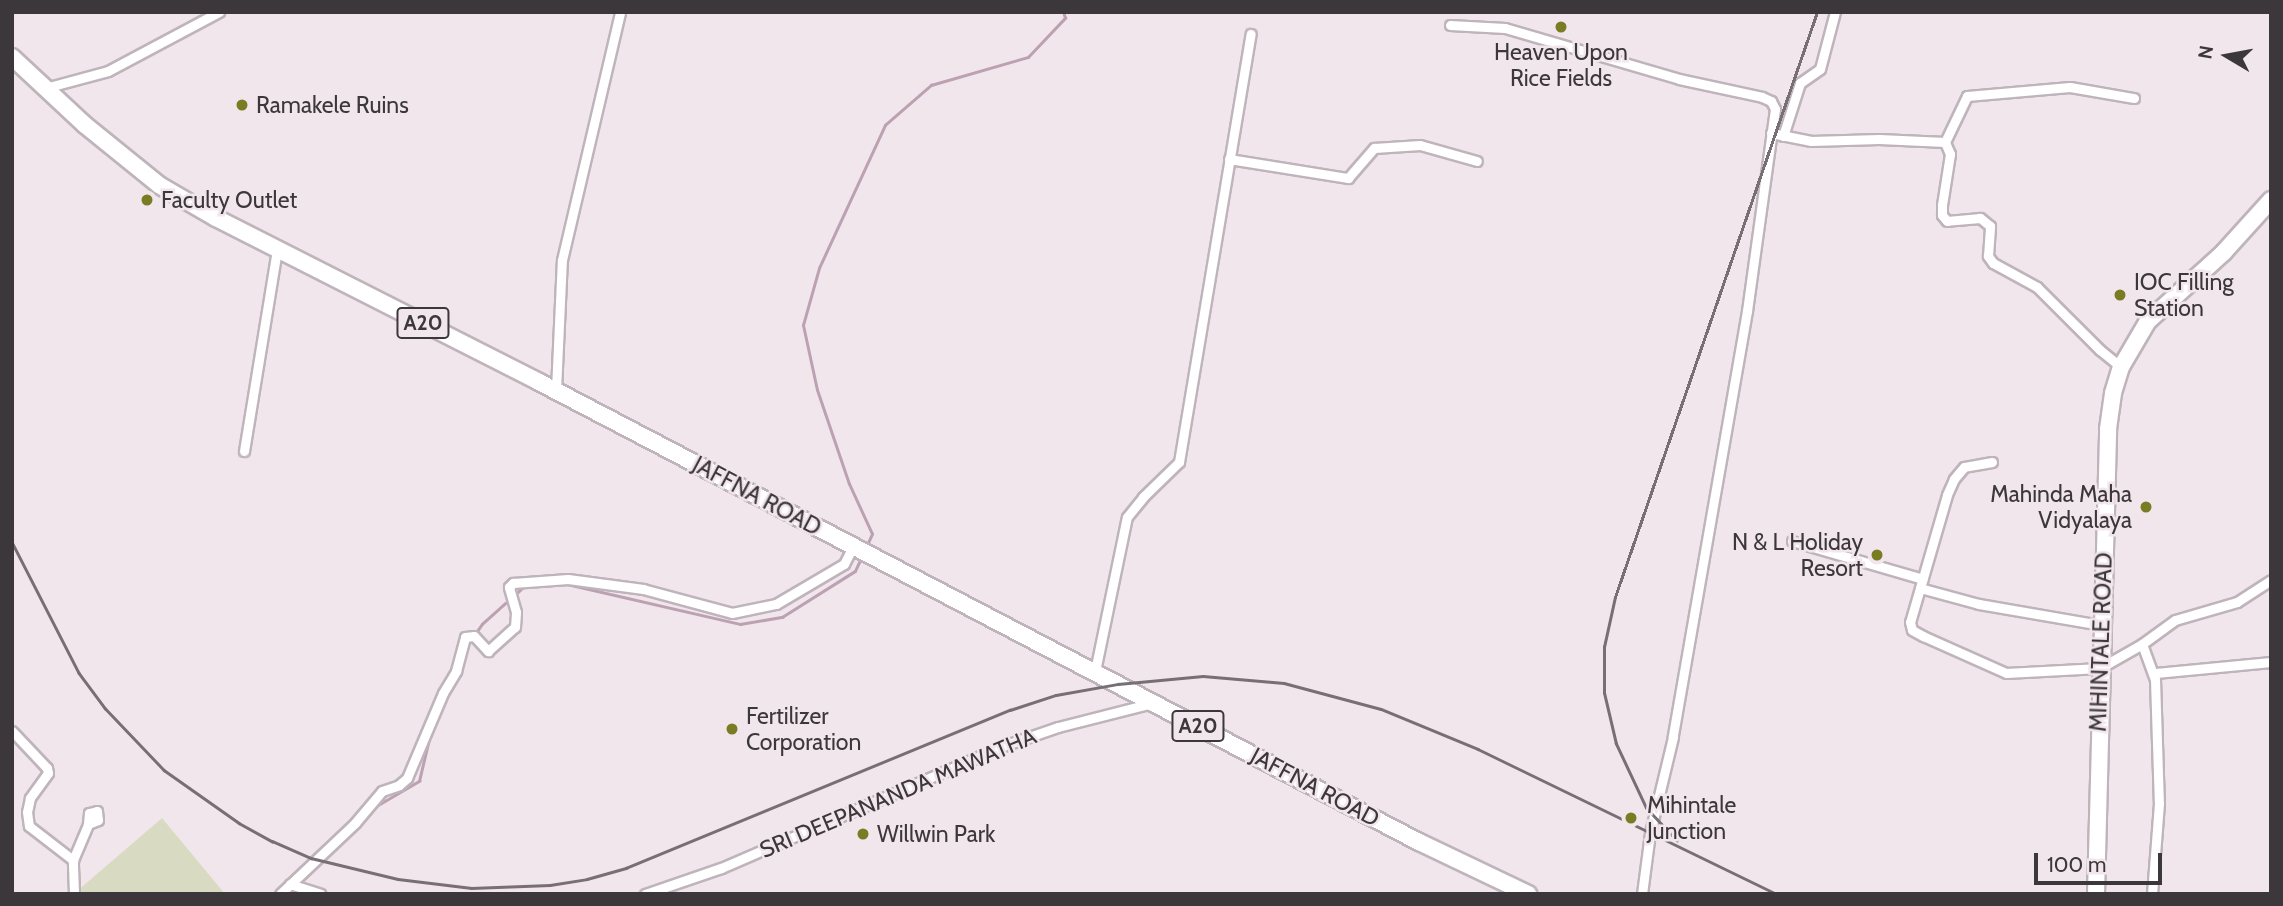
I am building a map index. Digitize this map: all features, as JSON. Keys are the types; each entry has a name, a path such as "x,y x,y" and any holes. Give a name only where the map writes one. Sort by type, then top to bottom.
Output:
{"highway":[{"name":"JAFFNA ROAD","path":"12,57 85,125 159,185 1419,842 1528,894"},
{"name":"MIHINTALE ROAD","path":"2096,894 2101,625 2108,429 2113,393 2136,339 2155,314 2224,252 2271,200"}],"street":[{"path":"45,88 108,71 219,12"},
{"path":"556,390 562,260 620,12"},
{"path":"1783,136 1800,83 1820,69 1835,12"},
{"path":"1450,25 1505,28 1679,79 1766,98 1775,109 1747,311 1673,737 1650,833 1642,894"},
{"path":"1095,671 1127,517 1143,497 1179,462 1251,34"},
{"path":"2122,367 2100,350 2037,287 1993,263 1987,256 1990,226 1980,218 1947,221 1942,215 1942,205 1950,154 1945,142 1967,96 1975,93 2070,87 2134,98"},
{"path":"1771,133 1811,141 1879,139 1945,142"},
{"path":"1229,159 1348,178 1374,148 1420,145 1477,161"},
{"path":"244,451 278,249"},
{"path":"1992,462 1964,467 1954,479 1910,622 1912,630 2006,673 2100,668 2142,644 2175,620 2237,602 2271,580"},
{"path":"1792,541 1979,604 2101,625"},
{"path":"280,894 355,824 382,792 399,785 407,778 443,693 456,671 465,637 476,638 488,651 515,627 516,612 509,587 513,583 568,579 643,589 732,613 776,604 844,564 861,550"},
{"path":"2142,644 2155,673 2159,803 2152,894"},
{"path":"2155,673 2271,662"},
{"name":"SRI DEEPANANDA MAWATHA","path":"645,894 721,868 1003,746 1058,727 1154,703"},
{"path":"12,730 47,768 48,773 30,798 27,811 29,826 73,860"},
{"path":"74,894 73,860 88,824"},
{"path":"290,884 320,894"}],"green space":[{"path":"162,818 225,894 76,892"}],"waterway":[{"path":"866,547 872,534 849,484 817,390 803,325 819,268 885,125 931,85 1028,57 1065,18 1063,12"},
{"path":"518,592 523,587 567,584 740,624 782,617 855,571 862,556"},
{"path":"475,634 505,603"},
{"path":"378,805 419,781 430,735"}],"railway":[{"path":"1677,841 1646,808 1616,744 1604,693 1604,647 1615,597 1817,12"},
{"path":"12,542 79,673 105,708 164,770 239,823 272,841 311,858 398,879 471,888 550,885 587,879 626,868 1010,710 1056,695 1118,684 1203,676 1284,683 1381,709 1478,749 1776,894"}],"place":[{"name":"Heaven Upon Rice Fields","path":"1561,27"},
{"name":"Ramakele Ruins","path":"242,105"},
{"name":"Faculty Outlet","path":"147,200"},
{"name":"IOC Filling Station","path":"2120,295"},
{"name":"Mahinda Maha Vidyalaya","path":"2146,507"},
{"name":"N & L Holiday Resort","path":"1877,555"},
{"name":"Fertilizer Corporation","path":"732,729"},
{"name":"Mihintale Junction","path":"1631,818"},
{"name":"Willwin Park","path":"863,834"}]}
